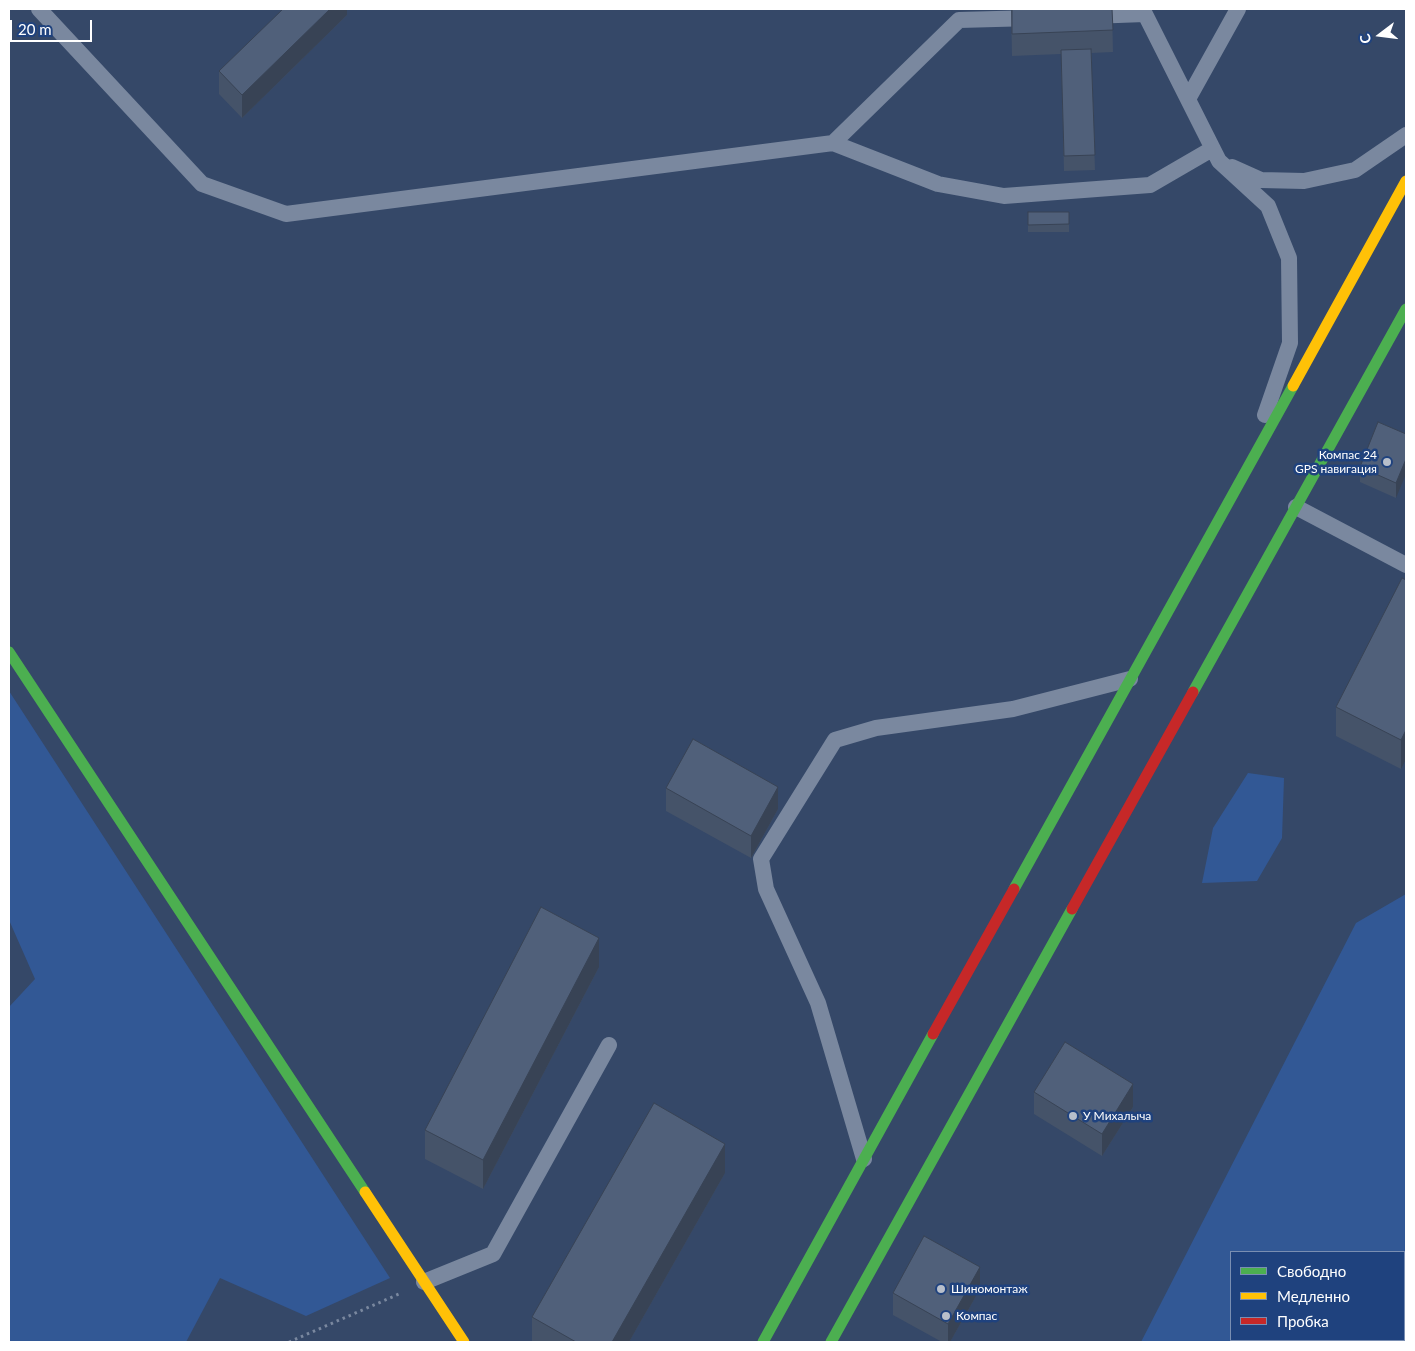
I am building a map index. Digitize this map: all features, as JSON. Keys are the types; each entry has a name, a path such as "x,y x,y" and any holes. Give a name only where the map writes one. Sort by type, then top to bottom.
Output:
{"main road":[{"path":"763,1342 1406,181"},
{"path":"831,1342 1406,309"},
{"path":"9,652 464,1342"}],"lane":[{"path":"39,9 202,184 286,214 833,143 938,184 1004,196 1150,185 1216,155"},
{"path":"1188,99 1238,9"},
{"path":"1077,16 1146,12 1216,155 1268,206 1289,258 1290,342 1248,466"},
{"path":"833,143 959,20 1047,17"},
{"path":"1216,155 1261,180 1304,181 1355,170 1406,135"},
{"path":"1296,507 1406,566"},
{"path":"864,1158 818,1004 766,889 761,859 835,740 876,728 1013,709 1130,679"},
{"path":"424,1282 493,1254 609,1045"}],"path":[{"path":"289,1342 424,1282"}],"shaded area":[{"path":"9,691 390,1278 306,1316 220,1278 186,1342 9,1342 9,1007 35,979 9,920"},
{"path":"1248,773 1284,778 1282,838 1257,881 1202,883 1213,828"},
{"path":"1406,894 1406,1342 1141,1342 1356,923"}],"building":[{"path":"283,9 330,9 242,95 219,71"},
{"path":"1012,9 1112,9 1113,30 1012,34"},
{"path":"1091,49 1095,155 1064,156 1061,50"},
{"path":"1028,212 1069,212 1069,224 1028,225"},
{"name":"Компас 24 GPS навигация","path":"1378,422 1406,434 1406,459 1396,483 1360,467"},
{"path":"1402,578 1406,580 1406,730 1401,740 1336,707"},
{"path":"693,739 778,787 751,836 666,788"},
{"path":"541,907 599,938 483,1160 425,1130"},
{"path":"1065,1042 1133,1084 1102,1134 1034,1092"},
{"path":"654,1103 725,1144 612,1342 576,1342 532,1317"},
{"path":"924,1236 980,1267 948,1324 893,1293"}],"traffic: fast":[{"path":"1193,692 1406,309"},
{"path":"1014,889 1293,386"},
{"path":"9,652 365,1192"},
{"path":"831,1342 1072,909"},
{"path":"763,1342 933,1034"}],"traffic: slow":[{"path":"1293,386 1406,181"},
{"path":"365,1192 464,1342"}],"traffic: jam":[{"path":"1072,909 1193,692"},
{"path":"933,1034 1014,889"}],"place":[{"name":"Компас 24 GPS навигация","path":"1387,462"},
{"name":"У Михалыча","path":"1073,1116"},
{"name":"Шиномонтаж","path":"941,1289"},
{"name":"Компас","path":"946,1316"}]}
